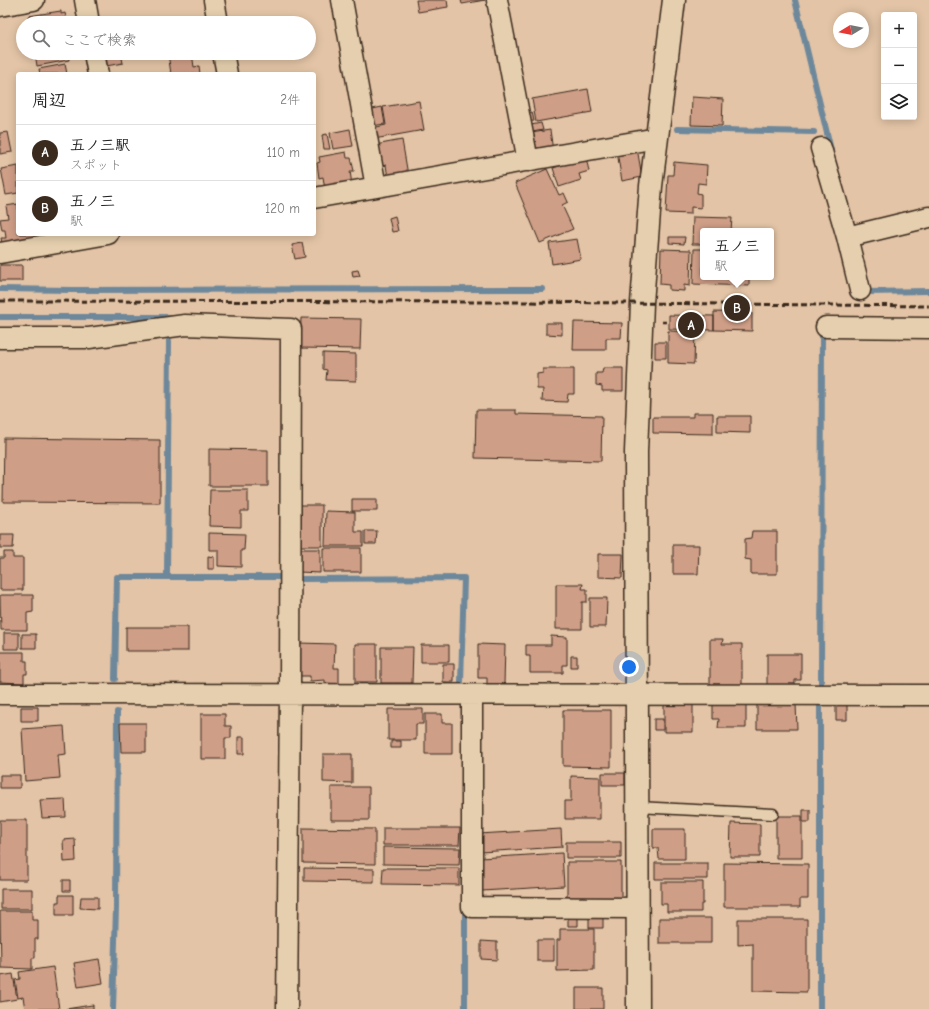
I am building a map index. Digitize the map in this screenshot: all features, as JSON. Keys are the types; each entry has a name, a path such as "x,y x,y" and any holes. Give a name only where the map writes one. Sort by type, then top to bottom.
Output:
{"street":[{"path":"0,6 34,0"},
{"path":"85,0 88,16"},
{"path":"214,0 217,16"},
{"path":"342,0 376,187"},
{"path":"497,0 528,161"},
{"path":"638,1009 636,452 642,304 657,138 674,0"},
{"path":"95,60 98,72"},
{"path":"224,60 227,72"},
{"path":"316,198 657,138"},
{"path":"821,148 847,237 860,290"},
{"path":"847,237 929,217"},
{"path":"0,253 97,236"},
{"path":"0,338 89,338 185,325 291,328 287,1009"},
{"path":"826,326 929,328"},
{"path":"0,694 472,696 929,695"},
{"path":"472,696 472,907 638,908"}],"lane":[{"path":"637,807 774,814"}],"building":[{"path":"416,0 447,0 448,7 418,12"},
{"path":"461,0 485,0 462,4"},
{"path":"61,11 61,14 65,13 66,16 28,16"},
{"path":"36,60 69,60 37,66"},
{"path":"105,60 122,60 123,63 106,66"},
{"path":"169,60 193,60 194,67 199,66 200,72 171,72"},
{"path":"65,64 67,72 40,72 39,69"},
{"path":"588,89 592,112 536,122 532,99"},
{"path":"692,97 723,99 722,126 691,125"},
{"path":"419,101 424,130 374,139 372,128 386,125 383,107"},
{"path":"382,107 385,124 371,126 368,110"},
{"path":"532,112 534,121 525,122 524,113"},
{"path":"541,123 543,130 527,133 526,126"},
{"path":"350,129 353,146 333,149 330,133"},
{"path":"550,130 553,151 535,154 531,133"},
{"path":"8,132 12,152 0,154 0,133"},
{"path":"327,134 330,149 324,149 322,135"},
{"path":"402,140 408,175 388,178 386,165 379,167 375,145"},
{"path":"637,148 642,177 622,181 617,152"},
{"path":"346,152 347,158 351,158 354,171 350,171 352,185 325,190 323,177 319,178 317,163 320,162 319,157"},
{"path":"586,158 589,171 579,174 581,180 559,187 553,168"},
{"path":"674,162 707,165 706,184 698,183 697,193 701,194 701,208 691,207 691,214 666,213 668,175 673,175"},
{"path":"16,166 16,193 6,195 1,169"},
{"path":"547,169 559,195 564,193 568,202 562,205 573,229 540,243 515,183"},
{"path":"16,204 16,236 38,236 40,243 3,249 1,238 6,238 5,230 2,230 0,219 8,218 6,206"},
{"path":"395,216 398,231 392,232 389,218"},
{"path":"693,217 732,218 731,228 700,228 700,244 692,244"},
{"path":"669,237 685,237 684,244 669,243"},
{"path":"577,239 581,259 552,264 549,243"},
{"path":"302,243 305,257 295,259 292,245"},
{"path":"661,249 691,250 690,286 684,285 684,291 669,290 669,285 660,284"},
{"path":"694,249 700,249 700,280 749,280 749,286 693,284"},
{"path":"0,265 22,265 22,281 0,281"},
{"path":"358,270 360,276 353,277 352,271"},
{"path":"714,312 752,313 752,331 714,330"},
{"path":"669,315 714,316 714,330 669,329"},
{"path":"301,318 361,319 360,349 300,348"},
{"path":"574,322 622,323 621,338 606,338 606,350 573,350"},
{"path":"546,323 562,323 562,335 546,334"},
{"path":"668,331 695,332 694,364 668,363"},
{"path":"655,342 666,342 666,358 655,358"},
{"path":"323,353 356,354 356,381 326,380 327,370 323,369"},
{"path":"603,368 623,368 623,391 602,391 602,386 596,385 596,373 602,373"},
{"path":"543,369 574,369 574,394 568,394 567,402 542,401 543,389 537,389 537,374 543,373"},
{"path":"476,410 516,410 516,414 602,416 601,461 475,458"},
{"path":"693,413 713,413 713,434 653,433 653,417 693,417"},
{"path":"717,416 750,416 750,433 717,432"},
{"path":"4,438 160,440 160,503 3,502"},
{"path":"209,449 268,450 268,486 209,486"},
{"path":"210,490 248,490 248,511 241,511 241,527 209,526"},
{"path":"352,499 377,499 377,511 352,511"},
{"path":"299,505 322,505 322,546 299,546"},
{"path":"326,511 355,512 355,532 363,532 363,546 325,546"},
{"path":"365,531 377,531 376,544 365,544"},
{"path":"752,531 777,531 777,574 751,574 751,560 745,559 745,539 751,538"},
{"path":"209,533 245,534 244,550 241,550 241,567 218,566 218,550 209,550"},
{"path":"0,535 14,535 13,548 0,548"},
{"path":"673,545 699,545 698,574 673,574"},
{"path":"323,548 361,548 361,572 323,572"},
{"path":"299,549 320,549 320,573 299,572"},
{"path":"4,552 13,552 13,558 23,558 23,590 0,590 0,558 4,558"},
{"path":"598,554 623,554 622,578 598,577"},
{"path":"208,556 214,557 214,569 208,569"},
{"path":"556,584 583,584 582,589 587,589 587,602 582,602 582,629 556,629"},
{"path":"0,595 33,595 33,612 27,613 27,630 1,630"},
{"path":"590,598 607,598 606,627 590,627"},
{"path":"126,627 188,627 188,651 126,651"},
{"path":"4,633 19,633 19,649 4,649"},
{"path":"22,634 36,634 36,648 22,648"},
{"path":"551,636 567,637 567,665 563,665 563,673 530,673 530,656 526,656 526,645 551,645"},
{"path":"710,639 723,639 722,644 742,644 742,689 710,688"},
{"path":"298,643 335,644 334,668 339,668 339,684 325,683 325,680 310,681 310,676 298,676"},
{"path":"355,644 377,644 377,682 355,682"},
{"path":"478,644 505,645 504,684 487,684 487,678 478,678"},
{"path":"421,645 449,645 449,662 421,662"},
{"path":"381,647 413,647 412,683 381,683"},
{"path":"0,652 24,652 24,661 27,661 27,674 24,674 24,683 0,682"},
{"path":"767,654 801,654 801,680 795,680 795,687 767,687"},
{"path":"571,656 577,656 577,667 571,667"},
{"path":"443,664 454,664 454,682 443,682"},
{"path":"713,703 746,703 746,728 718,728 719,719 713,719"},
{"path":"757,704 796,704 797,729 757,729"},
{"path":"836,704 847,704 847,720 836,720"},
{"path":"664,705 693,705 693,732 664,732"},
{"path":"21,707 38,707 38,721 21,721"},
{"path":"388,709 423,709 423,724 416,724 416,740 388,740"},
{"path":"563,710 611,710 611,767 563,766"},
{"path":"201,714 225,714 225,726 231,726 231,738 225,738 225,759 201,759"},
{"path":"425,714 442,714 442,723 452,723 452,754 425,754"},
{"path":"654,719 663,719 663,730 654,730"},
{"path":"120,723 146,723 146,752 121,752"},
{"path":"64,726 66,754 58,755 60,778 25,781 22,729"},
{"path":"238,737 244,737 244,754 238,754"},
{"path":"391,741 401,741 401,748 391,748"},
{"path":"323,754 352,754 352,783 323,782"},
{"path":"602,773 625,773 625,785 602,785"},
{"path":"0,775 20,775 20,788 0,788"},
{"path":"571,776 600,777 600,819 565,819 565,801 571,801"},
{"path":"331,787 369,787 369,820 331,820"},
{"path":"65,799 66,817 42,818 40,800"},
{"path":"803,810 810,810 810,822 803,822"},
{"path":"776,816 802,816 802,858 776,858"},
{"path":"0,820 27,820 27,880 0,880"},
{"path":"731,823 760,824 760,857 730,857"},
{"path":"303,828 375,829 375,864 303,863"},
{"path":"383,828 460,828 459,845 383,845"},
{"path":"561,829 562,847 480,852 479,834"},
{"path":"653,829 685,829 685,859 659,859 658,848 653,848"},
{"path":"75,839 76,861 64,862 63,840"},
{"path":"566,842 621,842 621,858 566,858"},
{"path":"383,847 460,848 459,865 383,864"},
{"path":"562,853 564,886 482,891 480,858"},
{"path":"567,862 621,862 621,898 567,898"},
{"path":"655,863 708,863 708,879 655,879"},
{"path":"724,863 808,864 808,899 800,899 800,907 724,907"},
{"path":"304,868 374,869 374,882 304,881"},
{"path":"383,868 459,868 459,885 382,884"},
{"path":"63,880 70,880 70,891 63,891"},
{"path":"661,882 703,882 703,904 701,904 701,912 667,912 667,904 661,904"},
{"path":"1,889 32,889 32,909 1,909"},
{"path":"59,895 73,895 73,915 56,915 56,902 59,902"},
{"path":"81,897 98,897 98,909 80,908"},
{"path":"0,911 32,911 32,920 38,920 38,939 35,939 35,958 32,958 32,969 1,968"},
{"path":"568,914 578,915 578,926 568,926"},
{"path":"589,914 603,915 603,928 589,928"},
{"path":"659,918 711,918 711,943 659,943"},
{"path":"738,919 807,919 807,992 753,991 753,944 738,945"},
{"path":"560,929 594,929 594,970 557,971 557,940 560,940"},
{"path":"537,940 554,940 554,961 537,961"},
{"path":"481,941 497,942 497,960 481,959"},
{"path":"99,959 103,983 78,987 74,963"},
{"path":"53,967 59,1009 25,1009 23,997 18,998 15,980 20,979 19,972"},
{"path":"13,974 17,999 0,1002 0,976"},
{"path":"576,988 603,988 603,1009 576,1009"},
{"path":"93,1005 93,1009 66,1009 85,1006"}],"waterway":[{"path":"795,0 831,150"},
{"path":"677,129 814,132"},
{"path":"865,288 866,292 929,291"},
{"path":"0,289 542,289"},
{"path":"0,317 169,317"},
{"path":"821,687 822,333"},
{"path":"167,576 169,341"},
{"path":"115,679 117,577 286,577"},
{"path":"301,579 464,578 461,682"},
{"path":"820,707 820,1009"},
{"path":"113,1009 116,908 117,712"},
{"path":"465,907 465,1009"}],"railway":[{"path":"0,301 524,302 929,306"}],"place":[{"name":"五ノ三","path":"737,308"},
{"name":"五ノ三駅","path":"691,325"}]}
